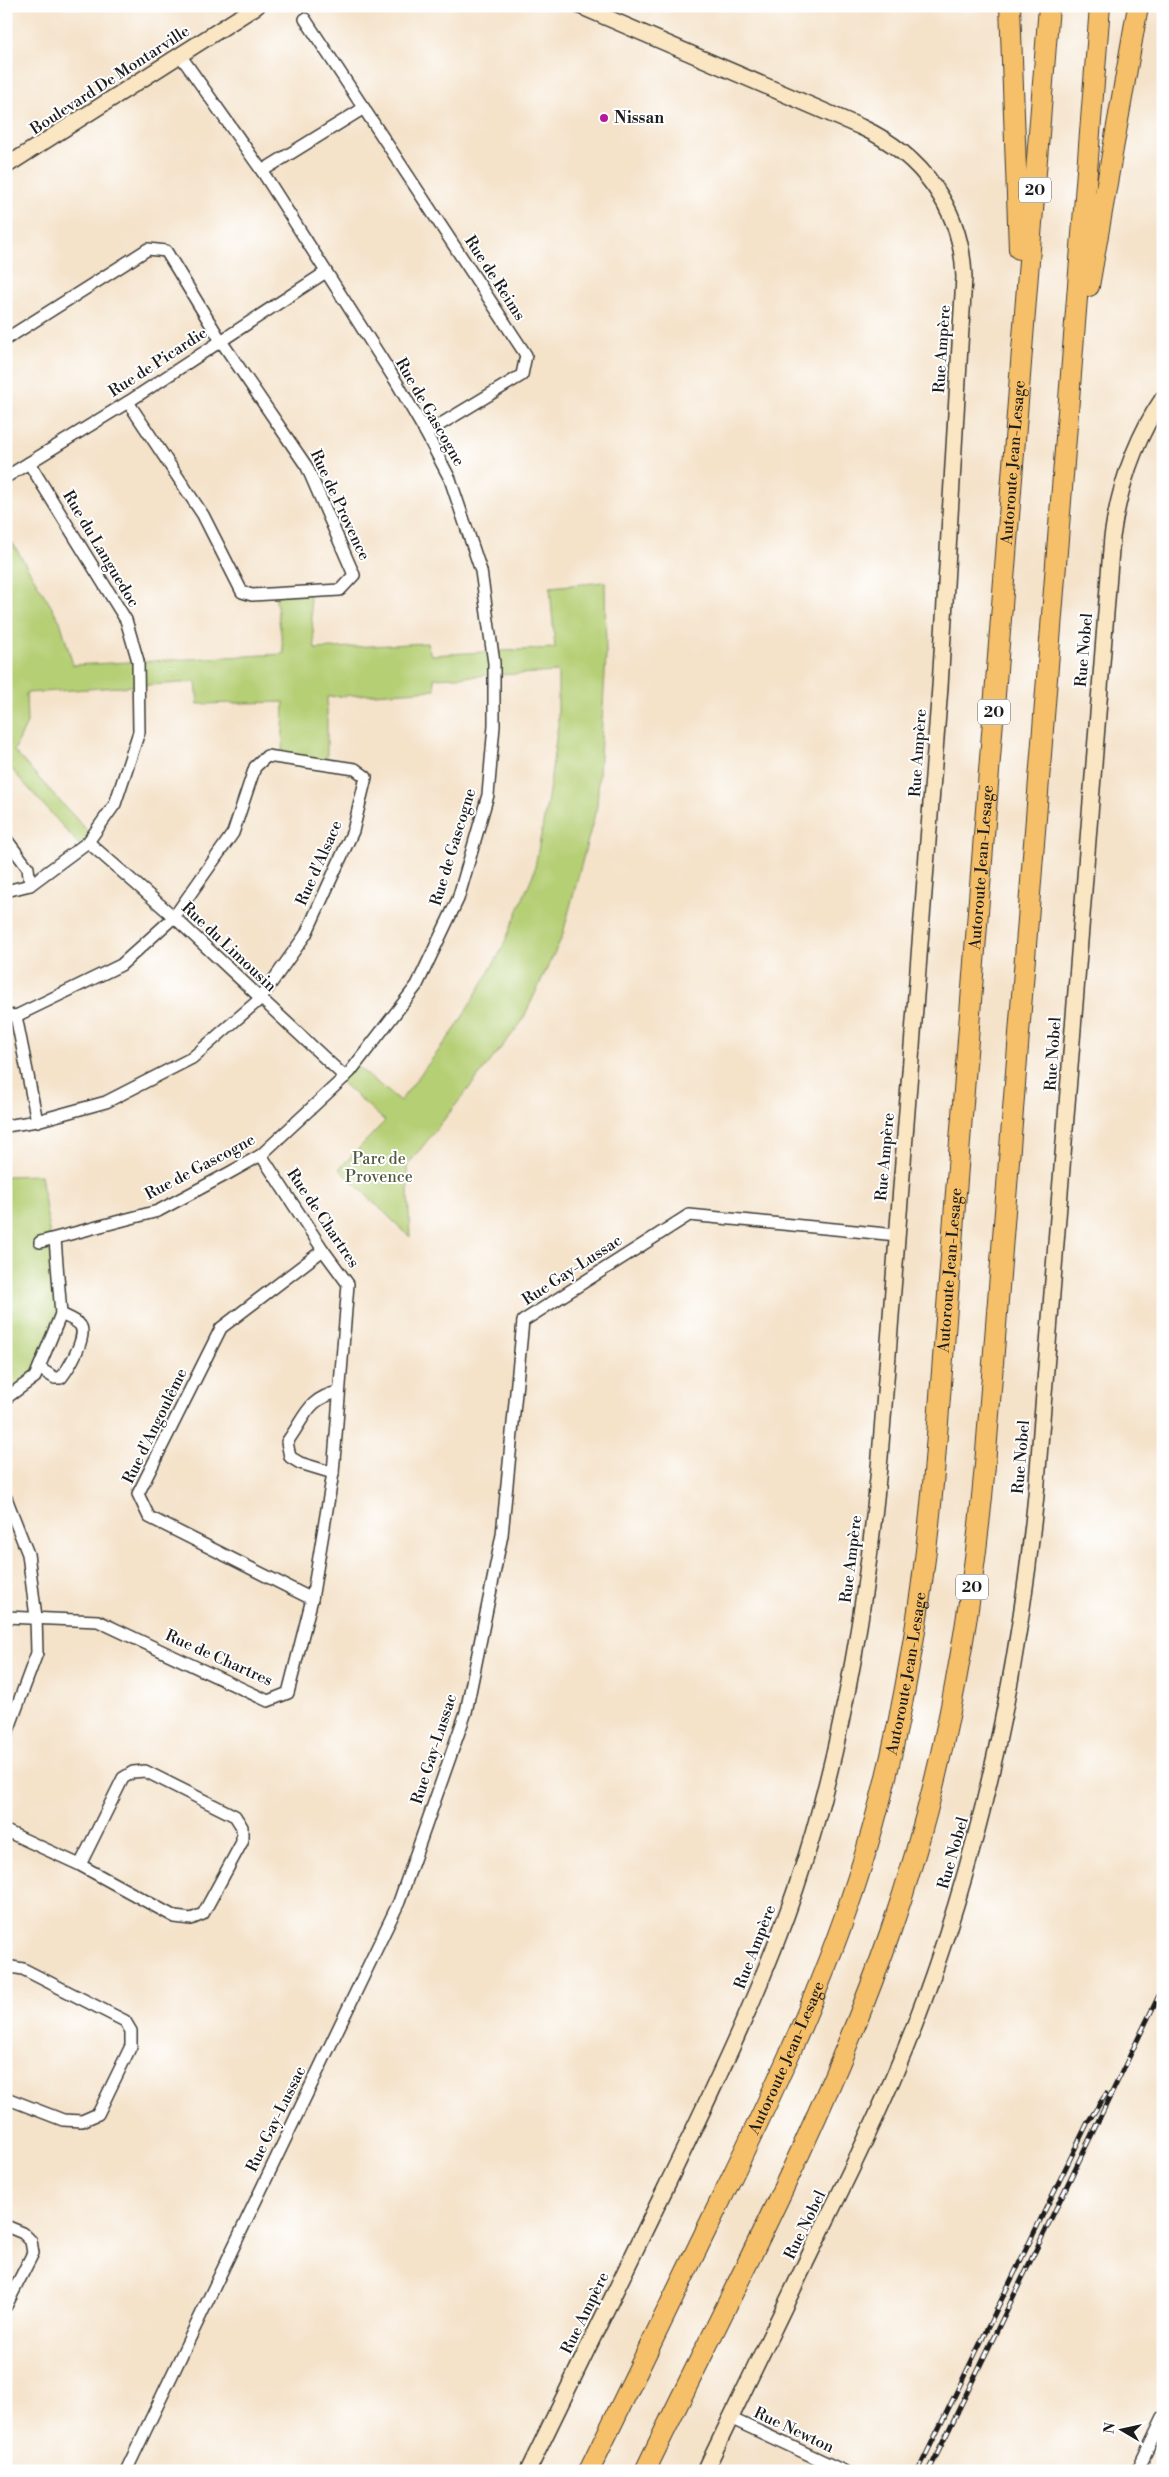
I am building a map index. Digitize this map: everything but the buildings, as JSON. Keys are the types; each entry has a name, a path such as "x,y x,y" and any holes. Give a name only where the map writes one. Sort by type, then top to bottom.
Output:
{"highway":[{"path":"1010,6 1016,152 1021,373"},
{"name":"Autoroute Jean-Lesage","path":"589,2471 770,2098 815,1995 866,1851 905,1691 922,1584 930,1511 1049,6"},
{"name":"20","path":"645,2471 801,2148 857,2023 906,1886 935,1780 952,1707 969,1610 984,1475 1100,6"},
{"path":"1069,398 1138,6"}],"street":[{"name":"Boulevard De Montarville","path":"6,166 257,6"},
{"name":"Rue Ampère","path":"528,2471 736,2039 776,1944 814,1830 846,1703 867,1583 875,1517 942,654 964,286 964,263 959,238 948,208 936,188 911,158 886,140 861,127 580,6"},
{"name":"Rue de Reims","path":"305,19 526,355 522,375 426,433"},
{"name":"Rue de Gascogne","path":"40,1242 158,1211 261,1155 345,1077 417,985 458,899 488,795 494,726 494,663 481,571 450,479 426,433 326,272 262,172 180,55"},
{"path":"262,172 364,108"},
{"path":"6,339 148,249 166,250 221,341"},
{"name":"Rue de Picardie","path":"6,477 128,402 326,272"},
{"name":"Rue de Provence","path":"128,402 203,515 242,592 252,595 340,590 354,575 307,467 221,341"},
{"name":"Rue Nobel","path":"705,2471 850,2171 914,2028 962,1887 1003,1726 1022,1616 1035,1504 1112,537 1118,500 1128,465 1144,430 1163,398"},
{"name":"Rue du Languedoc","path":"6,890 30,885 88,842 115,804 139,732 138,661 126,620 29,463"},
{"name":"Rue d'Alsace","path":"174,917 233,833 255,767 267,756 355,769 366,777 353,831 306,934 260,999"},
{"path":"6,839 28,868 30,885"},
{"name":"Rue du Limousin","path":"88,842 174,917 345,1077"},
{"path":"36,1121 11,1016 121,965 174,917"},
{"path":"6,1126 36,1121 106,1102 192,1058 260,999"},
{"name":"Rue de Chartres","path":"6,1617 98,1621 268,1701 288,1693 312,1599 333,1473 348,1284 323,1250 261,1155"},
{"name":"Rue Gay-Lussac","path":"126,2471 399,1902 466,1712 502,1535 523,1321 689,1215 897,1235"},
{"path":"6,1398 35,1378 61,1314 55,1239"},
{"name":"Rue d'Angoulême","path":"312,1599 149,1517 138,1494 221,1328 323,1250"},
{"path":"39,1368 55,1378 61,1378 69,1368 82,1338 83,1331 80,1324 61,1314"},
{"path":"333,1473 300,1463 290,1457 287,1442 311,1405 324,1395 339,1392"},
{"path":"6,1498 28,1554 36,1618 37,1653 6,1736"},
{"path":"6,1831 80,1866 175,1916 191,1919 203,1914 242,1842 242,1827 235,1816 145,1771 133,1772 123,1778 80,1866"},
{"path":"6,1966 23,1969 125,2021 131,2032 131,2046 98,2114 82,2121 63,2120 6,2098"},
{"path":"6,2226 23,2233 31,2241 33,2253 6,2306"},
{"path":"1137,2471 1163,2417"},
{"name":"Rue Newton","path":"730,2418 844,2471"}],"green space":[{"name":"Parc de Provence","path":"12,542 60,621 73,665 284,654 275,594 309,592 315,649 427,643 431,655 555,648 550,587 605,582 606,656 597,806 562,937 521,1023 407,1166 410,1237 339,1169 385,1121 340,1081 356,1066 400,1101 456,1028 501,951 534,872 548,798 558,725 558,672 434,678 435,690 327,697 327,764 282,758 284,702 198,704 196,682 26,693 27,723 14,751 92,836 82,848 6,763 6,549"},
{"path":"41,1175 61,1314 35,1377 6,1398 6,1176"}],"railway":[{"path":"929,2471 1163,1987"},
{"path":"918,2471 1088,2122 1106,2094"}],"place":[{"name":"Nissan","path":"604,118"}]}
